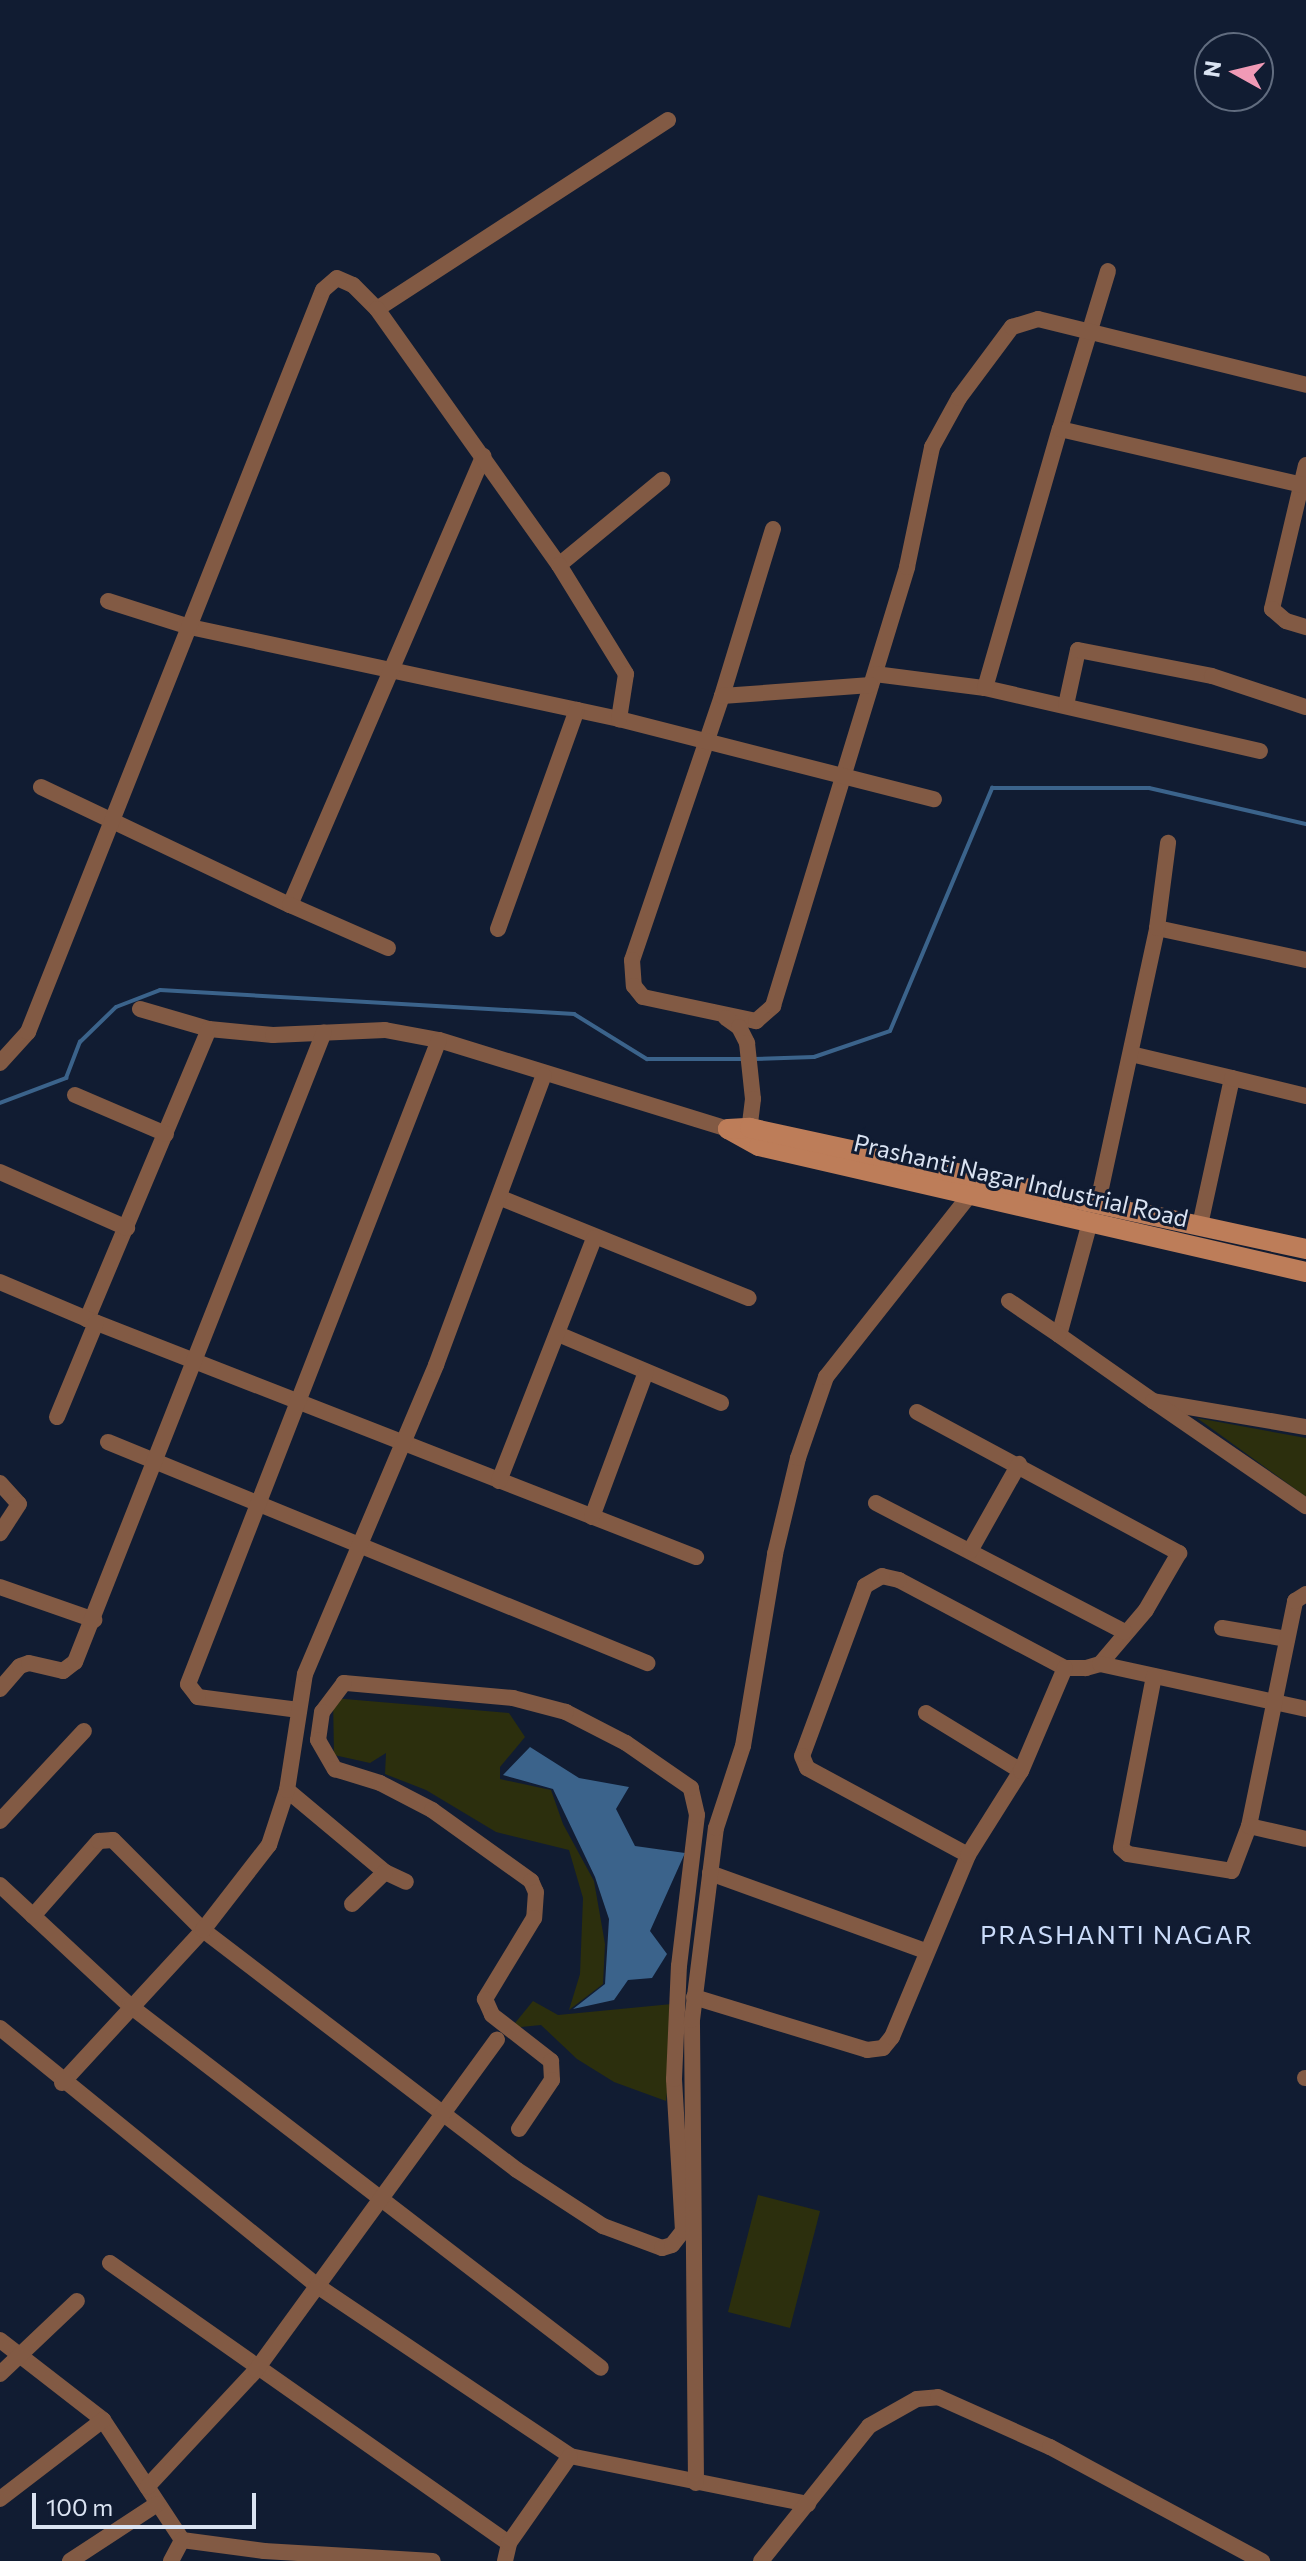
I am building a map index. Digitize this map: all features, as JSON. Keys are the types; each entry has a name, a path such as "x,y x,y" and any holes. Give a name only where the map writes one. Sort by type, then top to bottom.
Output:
{"street":[{"path":"377,309 668,120"},
{"path":"985,688 1108,271"},
{"path":"0,1063 28,1032 115,820 323,290 337,278 353,285 377,309 559,565 626,674 619,719"},
{"path":"773,529 722,696 632,960 632,974 643,997 725,1017 756,1021 769,1014 873,679 907,567 932,447 959,398 1012,327 1024,320 1306,385"},
{"path":"1060,429 1304,485"},
{"path":"290,905 483,456"},
{"path":"1306,465 1304,485 1272,609 1286,621 1306,627"},
{"path":"559,565 662,480"},
{"path":"108,601 190,627 391,667 619,719 934,799"},
{"path":"1066,705 1075,653 1080,650 1212,676 1306,707"},
{"path":"722,696 873,679 985,688 1260,751"},
{"path":"498,929 577,710"},
{"path":"41,787 388,948"},
{"path":"1098,1202 1157,928 1168,843"},
{"path":"1157,928 1306,960"},
{"name":"Prashanti Nagar Industrial Road","path":"140,1009 209,1029 273,1035 385,1030 439,1040 748,1136 976,1188 1090,1222 1306,1272"},
{"path":"725,1017 739,1027 747,1043 753,1099 748,1136"},
{"path":"57,1417 127,1228 209,1029"},
{"path":"0,1689 29,1663 69,1669 94,1620 324,1032"},
{"path":"299,1710 198,1697 188,1689 439,1040"},
{"path":"1131,1054 1306,1096"},
{"path":"62,2083 129,2005 203,1930 269,1845 287,1790 305,1674 501,1198 544,1075"},
{"path":"1200,1225 1232,1078"},
{"path":"75,1095 166,1134"},
{"path":"0,1172 127,1228"},
{"path":"696,2483 691,2272 694,1997 716,1828 743,1746 775,1554 818,1396 848,1346 976,1188"},
{"name":"Prashanti Nagar Industrial Road","path":"976,1188 1098,1202 1306,1249"},
{"path":"501,1198 749,1298"},
{"path":"1059,1335 1090,1222"},
{"path":"499,1481 594,1238"},
{"path":"0,1282 195,1362 696,1557"},
{"path":"1009,1301 1304,1507"},
{"path":"558,1334 721,1403"},
{"path":"592,1517 646,1372"},
{"path":"1153,1401 1306,1427"},
{"path":"917,1412 1019,1464 1179,1553 1146,1610 1100,1664"},
{"path":"108,1442 357,1547 647,1663"},
{"path":"970,1551 1019,1464"},
{"path":"0,1483 19,1504 0,1533"},
{"path":"876,1503 1125,1632"},
{"path":"968,1855 807,1768 802,1756 865,1586 882,1576 899,1580 1065,1668 1100,1664 1306,1709"},
{"path":"0,1587 94,1620"},
{"path":"1154,1676 1121,1848 1128,1854 1232,1871 1249,1826 1295,1601 1306,1594"},
{"path":"1222,1628 1287,1639"},
{"path":"694,1997 867,2050 883,2048 892,2037 925,1951 968,1855 1021,1771 1065,1668"},
{"path":"33,1916 107,1839 203,1930 446,2111 517,2170 603,2226 662,2248 678,2241 683,2231 674,2079 679,1966 697,1815 691,1788 626,1743 566,1712 513,1698 344,1683 322,1712 318,1740 335,1769 380,1783 432,1810 508,1860 536,1892 534,1918 485,1999 492,2015 551,2061 552,2080 519,2129"},
{"path":"926,1713 1021,1771"},
{"path":"0,1821 84,1731"},
{"path":"287,1790 385,1872 406,1882"},
{"path":"1249,1826 1306,1839"},
{"path":"352,1904 385,1872"},
{"path":"710,1873 925,1951"},
{"path":"0,1885 129,2005 601,2368"},
{"path":"0,2028 62,2083 316,2285 570,2456 808,2504"},
{"path":"147,2487 256,2370 497,2039"},
{"path":"110,2263 256,2370 509,2543"},
{"path":"0,2374 77,2301"},
{"path":"0,2340 103,2420 182,2540 264,2551 433,2561"},
{"path":"761,2561 869,2426 917,2399 938,2397 1050,2447 1262,2561"},
{"path":"0,2499 103,2420"},
{"path":"505,2561 509,2543 570,2456"},
{"path":"70,2561 157,2504"},
{"path":"171,2561 182,2540"}],"green space":[{"path":"1197,1418 1306,1438 1306,1496 1305,1496"},
{"path":"333,1698 509,1713 525,1737 500,1767 500,1779 551,1790 563,1824 594,1881 605,1944 603,1984 569,2010 580,1974 583,1898 569,1850 496,1832 426,1790 385,1774 386,1753 370,1763 334,1755"},
{"path":"533,2001 558,2015 672,2004 674,2034 666,2101 614,2082 577,2059 541,2025 511,2028"},
{"path":"758,2195 820,2211 790,2328 728,2312"}],"water":[{"path":"530,1747 579,1778 629,1787 616,1809 635,1846 685,1853 650,1931 667,1954 652,1978 628,1980 614,2000 573,2009 605,1984 609,1919 595,1877 553,1789 503,1775"}],"waterway":[{"path":"754,1059 814,1057 890,1031 992,788 1149,788 1306,824"},
{"path":"0,1103 66,1078 80,1042 116,1007 160,990 574,1014 647,1059 745,1059"}],"district":[{"name":"PRASHANTI NAGAR","path":"1117,1934"}]}
